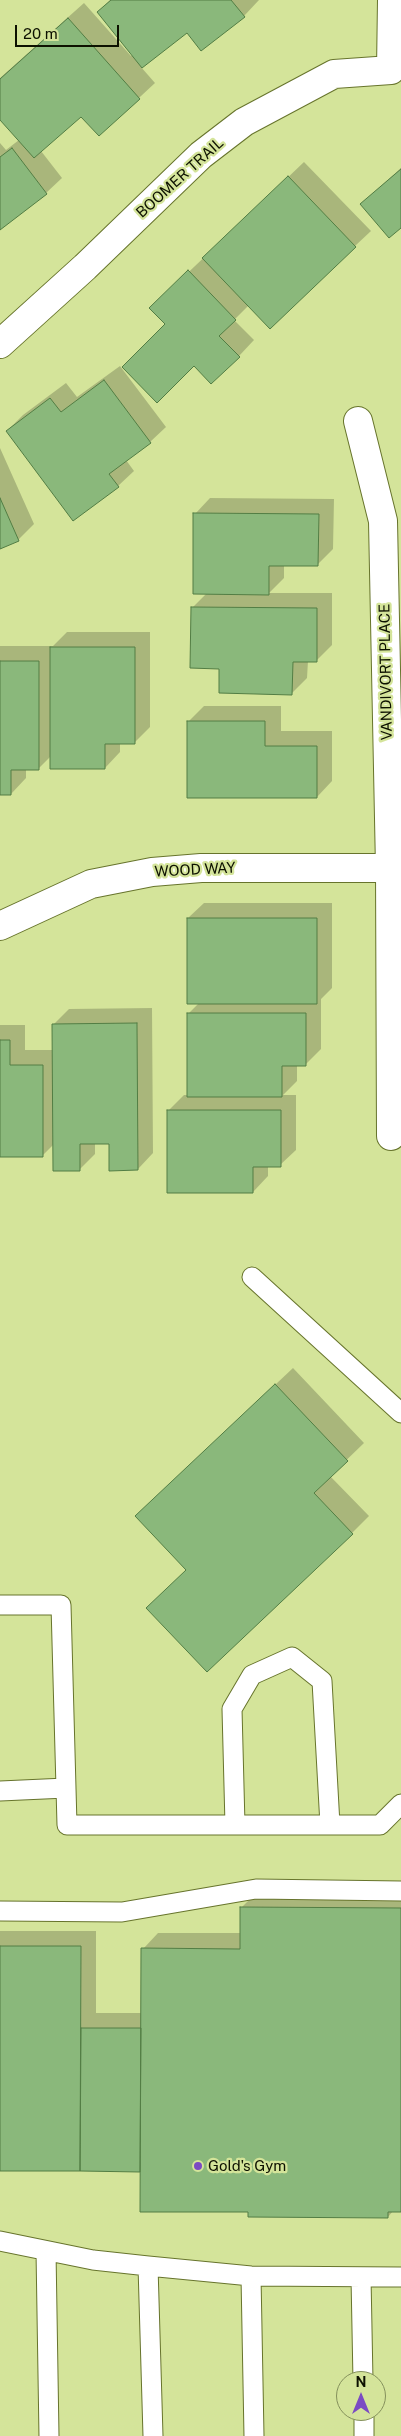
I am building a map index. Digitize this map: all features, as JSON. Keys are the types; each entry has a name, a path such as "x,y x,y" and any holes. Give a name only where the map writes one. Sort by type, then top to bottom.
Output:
{"street":[{"name":"BOOMER TRAIL","path":"0,344 85,267 201,155 244,122 334,74 391,70 392,0"},
{"name":"VANDIVORT PLACE","path":"358,421 383,521 396,868 391,1136"},
{"name":"WOOD WAY","path":"0,926 92,884 152,872 201,868 396,868"}],"lane":[{"path":"252,1276 401,1412"},
{"path":"0,1605 61,1605 67,1825 380,1825 401,1804"},
{"path":"235,1825 232,1709 252,1675 292,1657 322,1681 330,1825"},
{"path":"0,1791 66,1788"},
{"path":"0,1911 122,1912 256,1888 401,1891"},
{"path":"0,2241 93,2260 251,2276 401,2277"},
{"path":"46,2251 49,2436"},
{"path":"148,2266 153,2436"},
{"path":"251,2276 254,2436"},
{"path":"361,2277 363,2371"},
{"path":"364,2421 364,2436"}],"building":[{"path":"111,0 231,0 245,17 201,51 187,33 142,68 97,12"},
{"path":"68,18 140,99 99,136 81,117 34,158 0,120 0,79"},
{"path":"12,148 47,194 0,230 0,157"},
{"path":"401,169 401,228 389,238 360,204"},
{"path":"288,176 356,247 270,329 202,258"},
{"path":"188,270 236,320 219,336 240,357 211,384 194,366 157,403 122,367 165,324 149,308"},
{"path":"104,380 151,443 109,474 119,487 73,521 6,431 50,398 61,412"},
{"path":"0,498 19,541 0,549"},
{"path":"193,513 319,514 318,566 269,566 269,595 193,594"},
{"path":"191,607 317,608 317,662 293,662 292,695 219,693 219,669 190,668"},
{"path":"50,647 135,647 135,744 105,744 105,769 50,769"},
{"path":"0,661 39,661 39,770 11,770 11,795 0,795"},
{"path":"187,721 265,721 265,746 317,746 317,798 187,798"},
{"path":"187,918 317,918 317,1004 187,1004"},
{"path":"187,1013 306,1013 306,1066 282,1066 282,1097 187,1097"},
{"path":"137,1023 138,1170 109,1171 109,1144 80,1144 80,1171 53,1171 52,1024"},
{"path":"0,1040 10,1040 10,1065 43,1065 43,1157 0,1157"},
{"path":"167,1110 281,1110 281,1167 253,1167 253,1193 167,1193"},
{"path":"275,1384 348,1461 314,1493 353,1534 207,1672 146,1608 186,1570 135,1516"},
{"path":"240,1907 401,1908 401,2212 388,2212 388,2218 248,2217 248,2212 140,2212 141,1948 240,1949"},
{"path":"0,1946 81,1946 80,2171 0,2171"},
{"path":"81,2028 141,2028 140,2172 80,2171"}],"place":[{"name":"Gold's Gym","path":"198,2166"}]}
